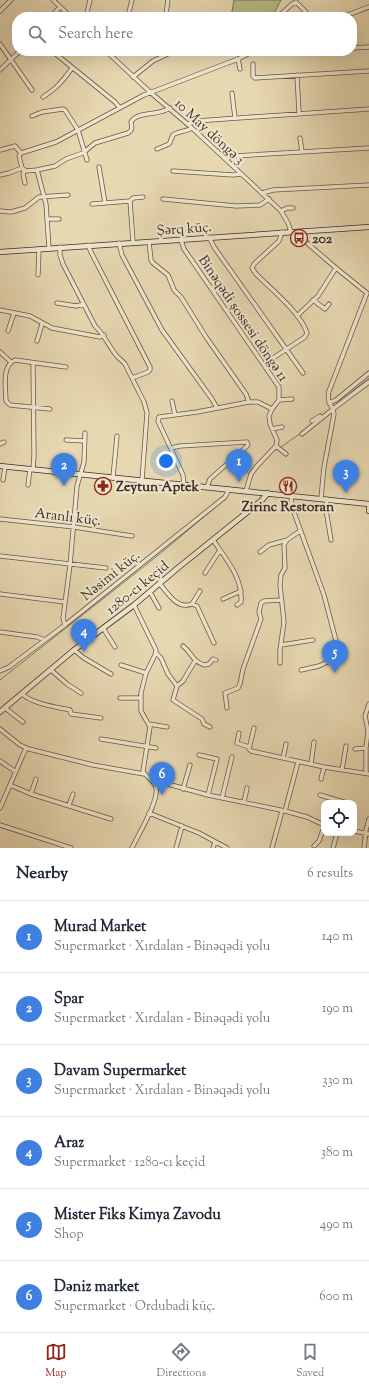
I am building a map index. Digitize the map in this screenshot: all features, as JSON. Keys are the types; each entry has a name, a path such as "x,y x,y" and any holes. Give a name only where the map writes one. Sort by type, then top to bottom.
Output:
{"street":[{"path":"0,10 11,0"},
{"path":"53,0 66,12"},
{"path":"87,12 90,0"},
{"path":"129,12 132,0"},
{"path":"166,12 168,0"},
{"path":"283,12 296,2 306,12"},
{"path":"56,12 60,7"},
{"path":"356,12 369,7"},
{"path":"0,44 32,90"},
{"path":"357,48 369,47"},
{"path":"0,70 16,56"},
{"path":"58,56 115,102 120,108"},
{"name":"10 May döngə 3","path":"111,56 269,199 281,211 291,232"},
{"path":"133,77 153,61 164,56"},
{"path":"21,153 52,143 150,92 244,56"},
{"path":"238,59 240,69"},
{"path":"253,64 253,76 255,78 369,71"},
{"path":"43,97 62,82 72,68"},
{"path":"297,75 299,113"},
{"path":"232,93 235,118"},
{"path":"0,175 23,169 37,170 55,166 66,159 85,151 95,143 131,131 131,122 134,118 163,112 170,108"},
{"path":"32,116 42,112 63,109 78,130 87,160"},
{"path":"188,124 196,120 369,109"},
{"path":"157,149 169,144 175,134 192,128"},
{"path":"300,138 302,152"},
{"path":"0,150 15,146 21,153"},
{"path":"225,159 234,156 369,148"},
{"path":"21,153 19,156 25,183"},
{"path":"99,167 105,203"},
{"path":"37,170 48,219 49,248"},
{"path":"173,171 233,175 240,174"},
{"path":"262,193 273,190 369,185"},
{"path":"0,211 18,211 28,206 38,197 68,195"},
{"path":"92,204 130,201 133,198 143,197"},
{"path":"163,199 236,206 260,205 269,199"},
{"path":"130,201 133,242"},
{"path":"281,211 287,208 293,208"},
{"path":"48,219 60,219"},
{"name":"Şərq küç.","path":"0,252 369,227"},
{"path":"302,231 307,243 368,294 332,379 328,396 334,414 324,467 321,498"},
{"path":"264,364 305,337 307,333 297,316 286,303 256,274 252,268 254,264 279,241 282,232"},
{"path":"209,237 214,247 303,373"},
{"name":"Binəqədi şossesi döngə 11","path":"181,240 184,249 280,387 279,400 272,409"},
{"path":"149,242 152,263 169,276 174,290 181,297 206,337 246,394 249,402"},
{"path":"119,243 122,255 162,330 212,398 217,408"},
{"path":"88,245 150,367 148,372 132,378"},
{"path":"60,247 60,255 63,264 95,326 104,335 116,356 125,364 144,402 147,413 142,480"},
{"path":"38,275 39,249"},
{"path":"297,316 322,290 336,268"},
{"path":"313,300 325,309 329,304"},
{"path":"57,303 76,306 84,304"},
{"path":"0,310 34,318 42,324 52,328 100,337 104,335"},
{"path":"8,331 14,313"},
{"path":"37,341 42,324"},
{"path":"0,352 11,362"},
{"path":"50,409 10,405 6,401 6,370 11,362 15,360 66,367"},
{"path":"28,485 34,456 33,363"},
{"path":"302,434 336,400 369,373"},
{"path":"312,421 331,406 369,382"},
{"path":"279,400 292,399"},
{"path":"172,401 174,415"},
{"path":"184,485 184,475 158,420 159,417 197,412 249,402 258,402 272,409 269,416 272,429 277,440 276,446 251,474 246,491"},
{"path":"272,429 282,427"},
{"path":"65,624 63,618 70,565 77,486 84,462 85,433"},
{"path":"113,478 117,436"},
{"path":"66,440 85,442"},
{"path":"0,444 4,442"},
{"path":"171,448 180,446 247,442 248,445 210,479 207,487"},
{"path":"276,446 286,454"},
{"path":"3,480 2,466 321,498 369,505 369,511"},
{"name":"Nəsimi küç.","path":"0,672 45,640 225,497 228,489"},
{"name":"1280-cı keçid","path":"0,712 74,650 134,605 263,500 268,493"},
{"path":"291,495 292,506 300,531 324,595 340,656 319,666 301,670"},
{"path":"327,499 326,510 331,540"},
{"name":"Aranlı küç.","path":"0,519 74,527 132,536"},
{"path":"260,552 269,545 287,540 300,531"},
{"path":"213,540 235,573 241,591 241,602 237,605"},
{"path":"280,663 284,622 280,585 281,576 285,568 284,545 287,540"},
{"path":"205,574 220,550"},
{"path":"0,556 106,568"},
{"path":"160,584 171,597 187,606 192,604 200,591"},
{"path":"223,599 241,591"},
{"path":"150,592 159,608"},
{"path":"0,594 65,602"},
{"path":"227,708 226,693 238,688 240,684 243,669 261,619 259,612 261,603 264,601 281,600"},
{"path":"192,604 197,606 214,643"},
{"path":"134,605 155,647 156,653 161,658 168,674 177,686"},
{"path":"103,628 115,647"},
{"path":"0,632 37,636 45,640"},
{"path":"281,645 313,640"},
{"path":"183,646 190,651 195,660 204,665 208,664 213,659 216,660"},
{"path":"74,650 84,658 111,674"},
{"path":"144,774 143,767 150,730 149,724 141,711 140,698 146,673 156,653"},
{"path":"195,660 183,681 177,686 173,700 202,719 204,724 210,727"},
{"path":"121,665 146,673"},
{"path":"51,670 67,684 82,693"},
{"path":"22,694 29,699 54,707 70,710 71,714 101,718"},
{"path":"120,698 140,698"},
{"path":"239,733 237,742 250,747 251,751 324,767 368,773 366,748 368,731 366,716 369,704"},
{"path":"6,708 23,722"},
{"path":"149,724 167,727"},
{"path":"250,747 254,728"},
{"path":"0,729 26,748 92,765 144,774 156,787 156,795 132,848"},
{"path":"101,739 156,748"},
{"path":"311,764 314,742"},
{"path":"283,758 286,744"},
{"path":"342,770 346,746"},
{"path":"0,808 3,796 10,785 26,748"},
{"path":"355,748 366,748"},
{"path":"199,755 217,759 208,795"},
{"path":"222,798 232,757"},
{"path":"0,761 16,772"},
{"path":"272,848 298,762"},
{"path":"183,789 190,765"},
{"path":"321,779 324,767"},
{"path":"31,794 36,779"},
{"path":"154,784 164,783 208,795 284,811 307,817 321,824"},
{"path":"10,785 31,794 111,819"},
{"path":"244,802 247,788"},
{"path":"69,805 73,794"},
{"path":"320,795 337,800"},
{"path":"149,813 182,826 227,848"},
{"path":"364,848 369,819"},
{"path":"0,825 71,848"},
{"path":"176,848 182,826"},
{"path":"357,831 367,833"},
{"path":"314,846 319,841 321,835"},
{"path":"333,848 336,836"},
{"path":"213,848 215,842"}],"green space":[{"path":"234,0 281,0 275,12 232,12"}],"waterway":[{"path":"335,405 369,378"},
{"path":"281,447 301,433"},
{"path":"0,680 156,557 217,506"}],"place":[{"name":"202","path":"299,238"},
{"name":"Murad Market","path":"239,482"},
{"name":"Spar","path":"64,486"},
{"name":"Zeytun Aptek","path":"103,486"},
{"name":"Zirinc Restoran","path":"288,486"},
{"name":"Davam Supermarket","path":"346,493"},
{"name":"Araz","path":"84,652"},
{"name":"Mister Fiks Kimya Zavodu","path":"335,673"},
{"name":"Dəniz market","path":"162,795"}]}
